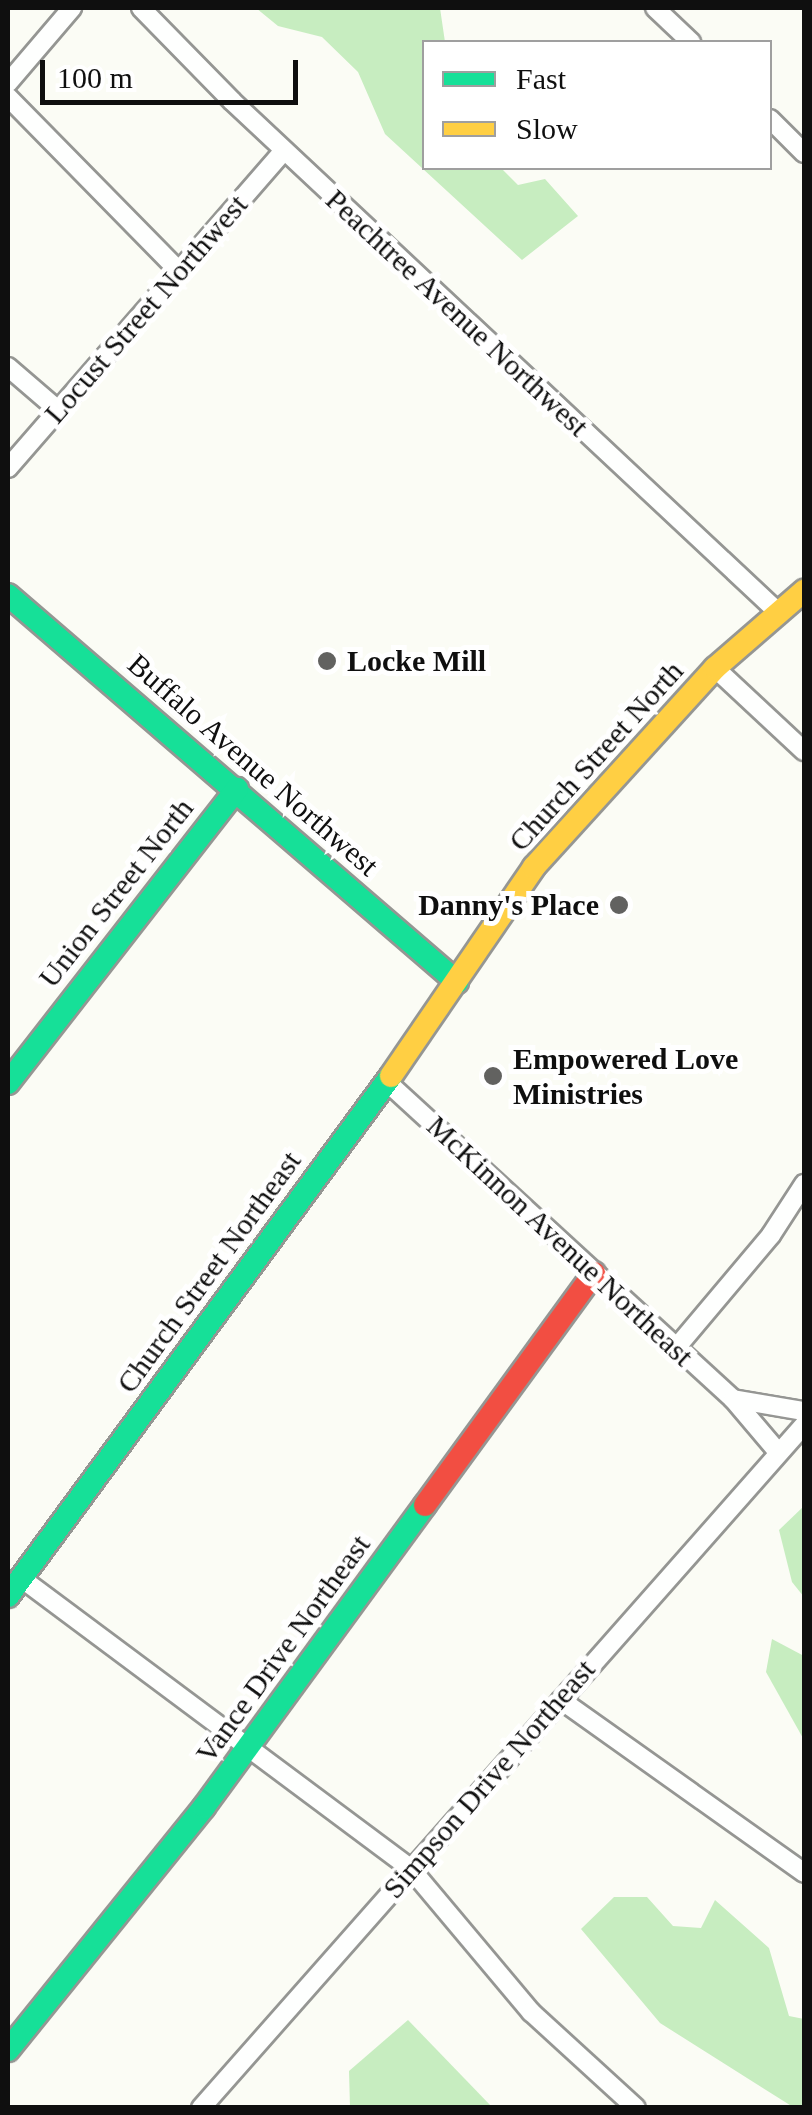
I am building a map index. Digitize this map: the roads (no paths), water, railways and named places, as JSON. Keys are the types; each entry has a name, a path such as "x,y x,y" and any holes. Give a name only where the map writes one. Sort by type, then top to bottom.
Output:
{"street":[{"path":"8,83 72,8"},
{"name":"Peachtree Avenue Northwest","path":"141,8 284,150 779,613"},
{"path":"655,8 689,40"},
{"path":"8,97 178,270"},
{"path":"772,121 804,153"},
{"name":"Locust Street Northwest","path":"8,468 284,150"},
{"path":"8,367 58,410"},
{"name":"Church Street North","path":"458,982 534,867 714,668 804,591"},
{"name":"Buffalo Avenue Northwest","path":"8,595 458,982"},
{"path":"714,668 804,751"},
{"name":"Union Street North","path":"8,1083 237,788"},
{"name":"Church Street Northeast","path":"14,1587 458,982"},
{"name":"McKinnon Avenue Northeast","path":"387,1082 733,1399 778,1452"},
{"path":"676,1348 772,1235 804,1184"},
{"name":"Vance Drive Northeast","path":"8,2050 249,1745 594,1274"},
{"path":"733,1399 804,1411"},
{"path":"778,1452 804,1425"},
{"name":"Simpson Drive Northeast","path":"201,2108 778,1452"},
{"path":"14,1587 249,1745 411,1869 532,2012 636,2108"},
{"path":"561,1700 804,1873"}],"place":[{"name":"Locke Mill","path":"327,661"},
{"name":"Danny's Place","path":"619,905"},
{"name":"Empowered Love Ministries","path":"493,1076"}]}
